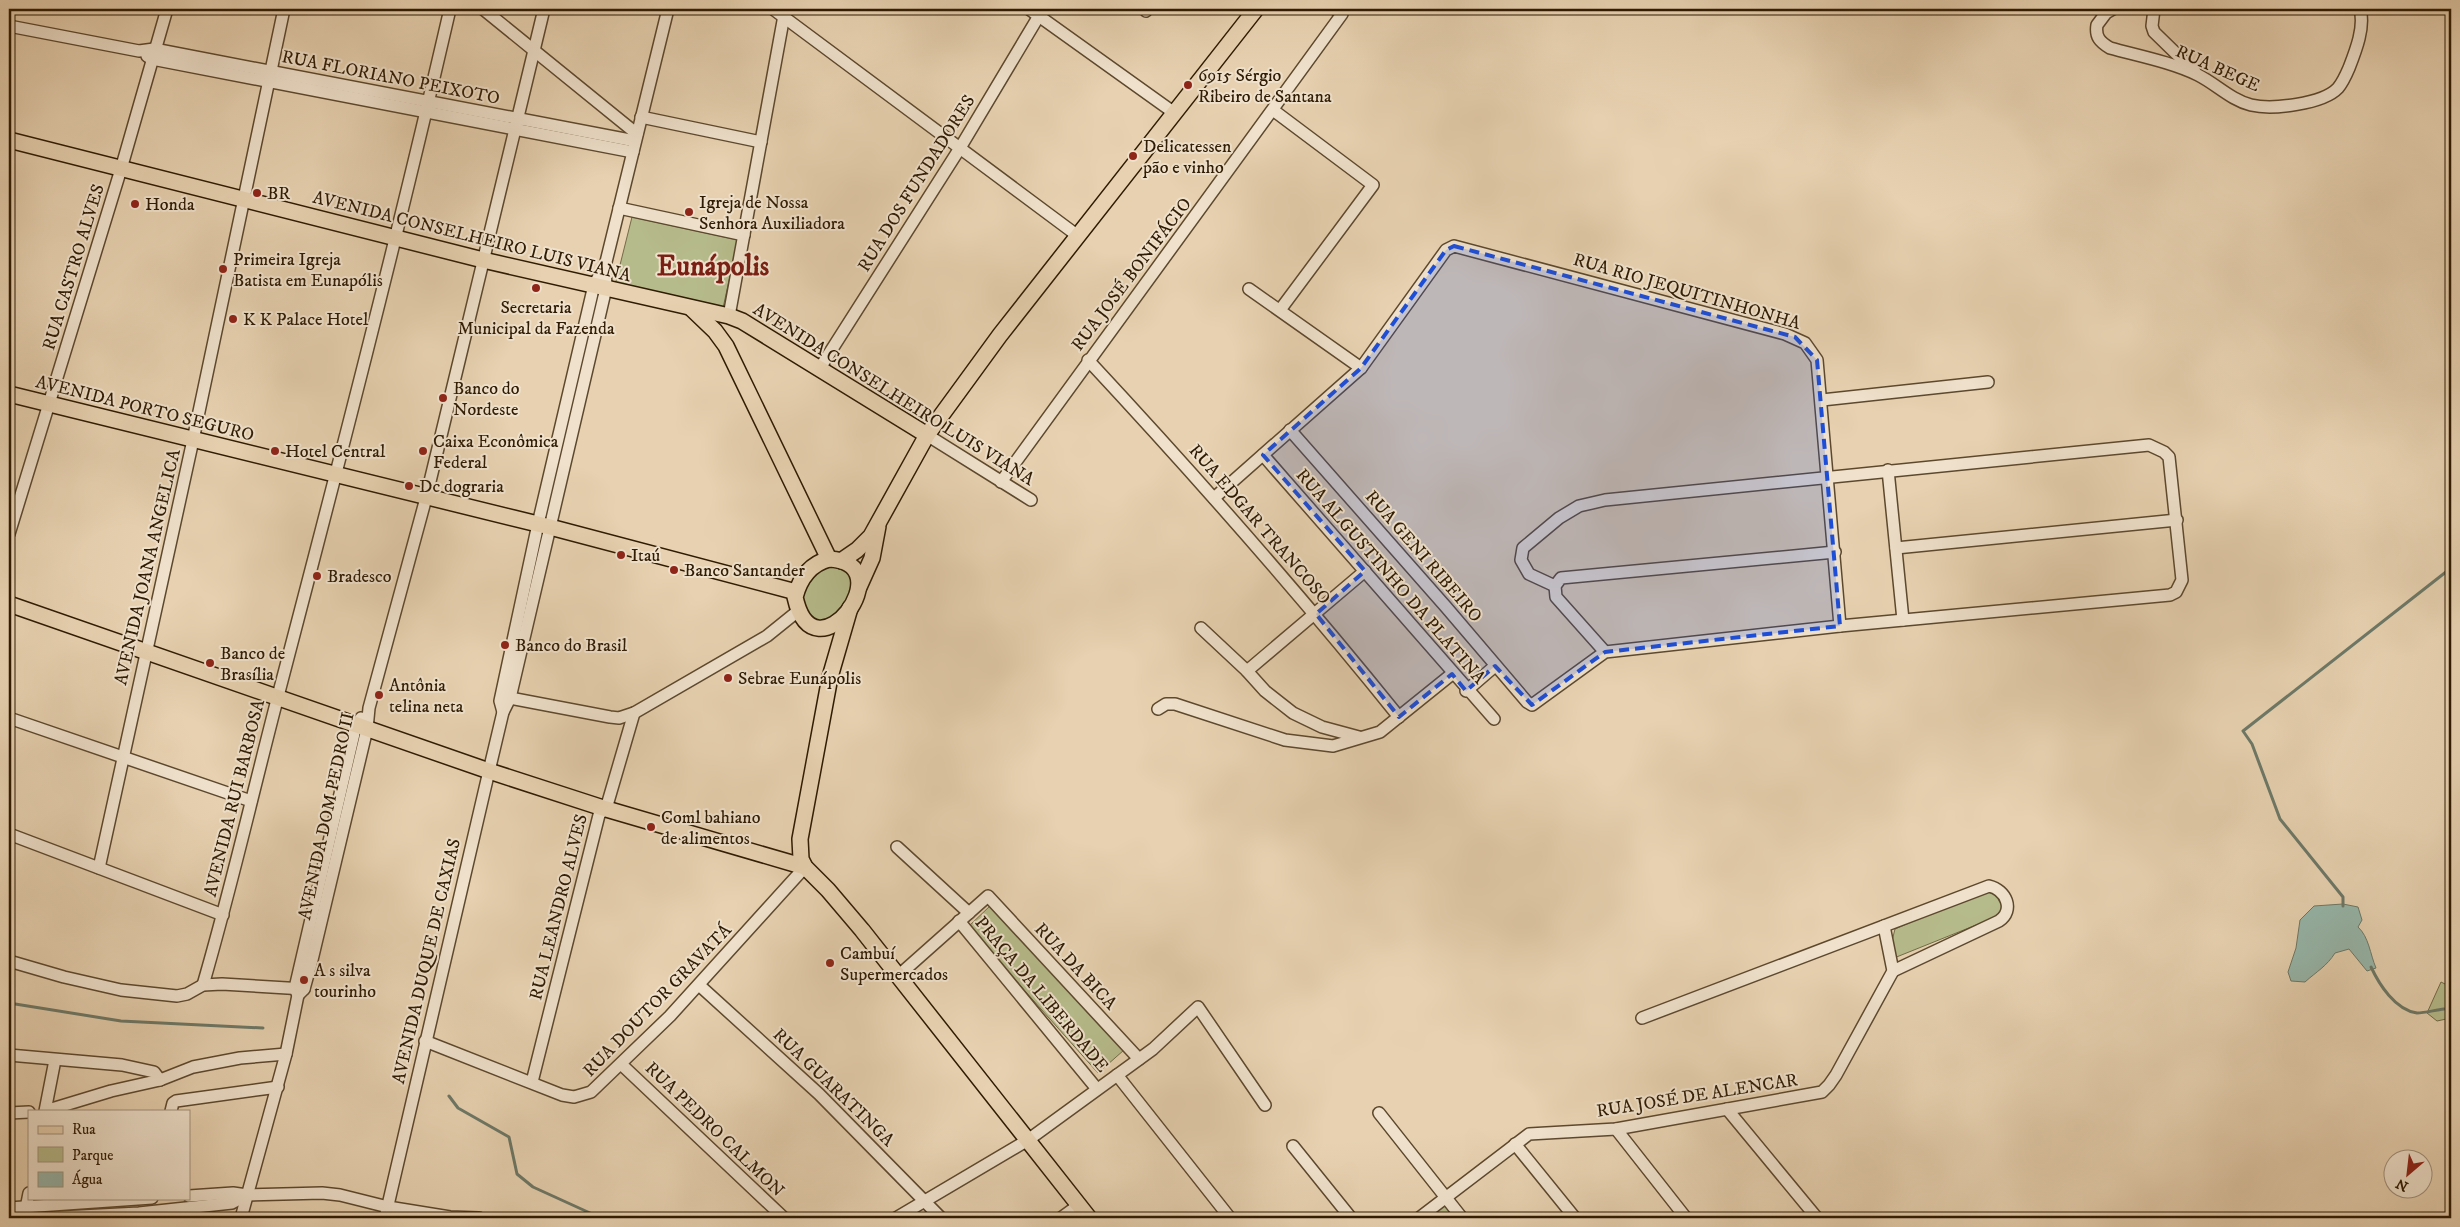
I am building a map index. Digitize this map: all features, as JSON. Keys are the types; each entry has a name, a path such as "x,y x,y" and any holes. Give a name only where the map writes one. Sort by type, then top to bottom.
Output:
{"main road":[{"path":"826,630 808,623 798,610 795,597 796,592 808,570 821,562 835,560 863,545 878,525 927,436 1000,335 1256,9"},
{"name":"AVENIDA CONSELHEIRO LUIS VIANA","path":"9,140 484,260 729,316 742,321 820,368 927,436"},
{"path":"691,308 715,331 726,346 835,560 854,567 857,571 859,588"},
{"path":"726,346 724,330 729,316"},
{"name":"AVENIDA PORTO SEGURO","path":"9,394 544,526 796,592"},
{"path":"878,525 872,558 850,608 830,677 800,839 800,859 804,867 828,890 898,976 1089,1218"},
{"path":"9,604 488,771 603,808 804,867"},
{"path":"826,630 836,624 850,608"},
{"path":"826,630 830,648 830,677"}],"street":[{"name":"RUA CASTRO ALVES","path":"9,534 121,169 167,9"},
{"name":"AVENIDA JOANA ANGELICA","path":"98,868 193,440 284,9"},
{"name":"AVENIDA RUI BARBOSA","path":"203,984 223,915 336,475 450,9"},
{"path":"483,9 533,50 635,142"},
{"name":"AVENIDA DOM PEDRO II","path":"241,1218 278,1087 362,727 426,498 544,9"},
{"name":"AVENIDA DUQUE DE CAXIAS","path":"385,1218 600,286 668,9"},
{"path":"773,9 784,13 1078,236"},
{"path":"1029,9 1041,12 1174,112"},
{"name":"RUA BEGE","path":"2113,9 2106,13 2097,25 2098,39 2103,44 2110,48 2198,75 2241,101 2258,106 2295,104 2326,97 2340,85 2350,64 2361,25 2360,9"},
{"path":"2154,9 2152,26 2154,32 2198,75"},
{"name":"RUA JOSÉ BONIFÁCIO","path":"1001,482 1088,360 1274,110 1339,11"},
{"name":"RUA DOS FUNDADORES","path":"820,368 960,148 1041,12"},
{"path":"729,316 784,13"},
{"name":"RUA FLORIANO PEIXOTO","path":"9,26 517,124 635,142"},
{"path":"1274,110 1373,185 1280,310"},
{"path":"641,117 761,142"},
{"path":"619,208 744,235"},
{"name":"RUA RIO JEQUITINHONHA","path":"1361,368 1446,250 1454,246 1796,337 1812,351 1817,360 1829,475 1840,626"},
{"path":"1214,498 1361,368 1249,289"},
{"name":"RUA EDGAR TRANCOSO","path":"1088,360 1214,498 1316,614 1399,717"},
{"path":"1822,400 1988,382"},
{"name":"RUA GENI RIBEIRO","path":"1290,430 1527,702 1532,705 1605,652"},
{"name":"AVENIDA CONSELHEIRO LUIS VIANA","path":"927,436 1032,500"},
{"path":"1555,586 1528,574 1521,560 1523,548 1559,518 1579,506 1605,500 1829,475 2149,445 2164,452 2169,457 2182,580 2176,592 1605,652 1556,597 1555,586 1561,578 1834,552"},
{"name":"RUA ALGUSTINHO DA PLATINA","path":"1263,455 1365,571 1466,691 1494,719"},
{"path":"1888,470 1904,620"},
{"path":"1896,548 2177,520"},
{"path":"1247,670 1365,571"},
{"path":"504,703 610,718 634,714 767,636 798,610"},
{"path":"1201,628 1247,670 1265,691 1293,713 1322,727 1359,737"},
{"path":"1466,691 1495,666"},
{"path":"1158,709 1166,704 1175,704 1260,733 1304,744 1333,746 1380,732 1452,674"},
{"name":"RUA LEANDRO ALVES","path":"532,1082 599,815 608,802 634,714"},
{"path":"9,718 250,804"},
{"path":"9,722 121,758"},
{"path":"9,834 223,915"},
{"path":"897,847 969,913 898,976"},
{"name":"RUA DOUTOR GRAVATÁ","path":"425,1041 562,1095 582,1096 602,1084 622,1065 699,985 804,867"},
{"path":"1642,1018 1989,886 2000,890 2007,901 2006,913 1999,921 1893,971 1884,926"},
{"name":"RUA DA BICA","path":"969,913 988,896 1139,1059"},
{"name":"PRAÇA DA LIBERDADE","path":"959,921 1097,1089"},
{"path":"9,961 64,977 121,990 177,996 187,994 203,984 299,991"},
{"name":"RUA JOSÉ DE ALENCAR","path":"1419,1218 1528,1134 1616,1128 1822,1092 1830,1086 1893,971"},
{"name":"RUA GUARATINGA","path":"699,985 819,1094 941,1218"},
{"path":"896,1218 1028,1140 1154,1049 1198,1007 1265,1105"},
{"path":"49,1110 111,1091 160,1080 203,1065 240,1058 286,1054"},
{"path":"9,1055 141,1068 154,1072 160,1080"},
{"path":"46,1110 55,1060"},
{"name":"RUA PEDRO CALMON","path":"622,1065 784,1218"},
{"path":"1117,1075 1230,1218"},
{"path":"172,1107 209,1095 278,1087"},
{"path":"1727,1109 1817,1218"},
{"path":"9,1112 28,1112"},
{"path":"1379,1113 1462,1218"},
{"path":"1616,1128 1686,1218"},
{"path":"1515,1144 1575,1218"},
{"path":"1293,1146 1351,1218"},
{"path":"190,1196 233,1193 247,1195 331,1194 450,1217 479,1218"},
{"path":"42,1218 138,1216 232,1202 247,1195"},
{"path":"25,1213 28,1198"},
{"path":"9,1208 25,1213 135,1200"},
{"path":"138,1216 143,1200"},
{"path":"1061,1218 1079,1205"}],"highlighted area":[{"path":"1454,246 1795,337 1817,360 1840,626 1605,652 1532,705 1495,666 1466,691 1452,674 1399,717 1316,614 1365,571 1263,455 1361,368 1446,250"}],"green space":[{"path":"632,217 738,240 723,308 615,285"},
{"path":"829,565 843,569 852,576 852,584 846,602 826,623 808,618 801,598 808,575"},
{"path":"1989,889 2003,901 2001,915 1894,958 1890,949 1895,929"},
{"path":"991,905 1124,1050 1098,1073 968,927"},
{"path":"2441,982 2451,987 2451,1018 2437,1021 2427,1013"},
{"path":"1444,1205 1455,1218 1428,1218"}],"water":[{"path":"2343,904 2358,907 2362,920 2358,927 2367,941 2376,968 2367,971 2349,949 2335,953 2325,965 2305,982 2291,981 2288,972 2296,948 2300,920 2314,906"}],"waterway":[{"path":"2343,906 2343,897 2280,819 2252,744 2243,731 2451,568"},
{"path":"2371,967 2383,988 2402,1007 2417,1013 2444,1009"},
{"path":"9,1003 121,1021 263,1028"},
{"path":"449,1096 458,1108 509,1137 517,1174 533,1187 601,1218"}],"place":[{"name":"6915 Sérgio Ribeiro de Santana","path":"1188,85"},
{"name":"Delicatessen pão e vinho","path":"1133,156"},
{"name":"BR","path":"257,193"},
{"name":"Honda","path":"135,204"},
{"name":"Igreja de Nossa Senhora Auxiliadora","path":"689,212"},
{"name":"Primeira Igreja Batista em Eunapólis","path":"223,269"},
{"name":"Secretaria Municipal da Fazenda","path":"536,288"},
{"name":"K K Palace Hotel","path":"233,319"},
{"name":"Banco do Nordeste","path":"443,398"},
{"name":"Hotel Central","path":"275,451"},
{"name":"Caixa Econômica Federal","path":"423,451"},
{"name":"Dc dograria","path":"409,486"},
{"name":"Itaú","path":"621,555"},
{"name":"Banco Santander","path":"674,570"},
{"name":"Bradesco","path":"317,576"},
{"name":"Banco do Brasil","path":"505,645"},
{"name":"Banco de Brasília","path":"210,663"},
{"name":"Sebrae Eunápolis","path":"728,678"},
{"name":"Antônia telina neta","path":"379,695"},
{"name":"Coml bahiano de alimentos","path":"651,827"},
{"name":"Cambuí Supermercados","path":"830,963"},
{"name":"A s silva tourinho","path":"304,980"}],"district":[{"name":"Eunápolis","path":"713,265"}]}
